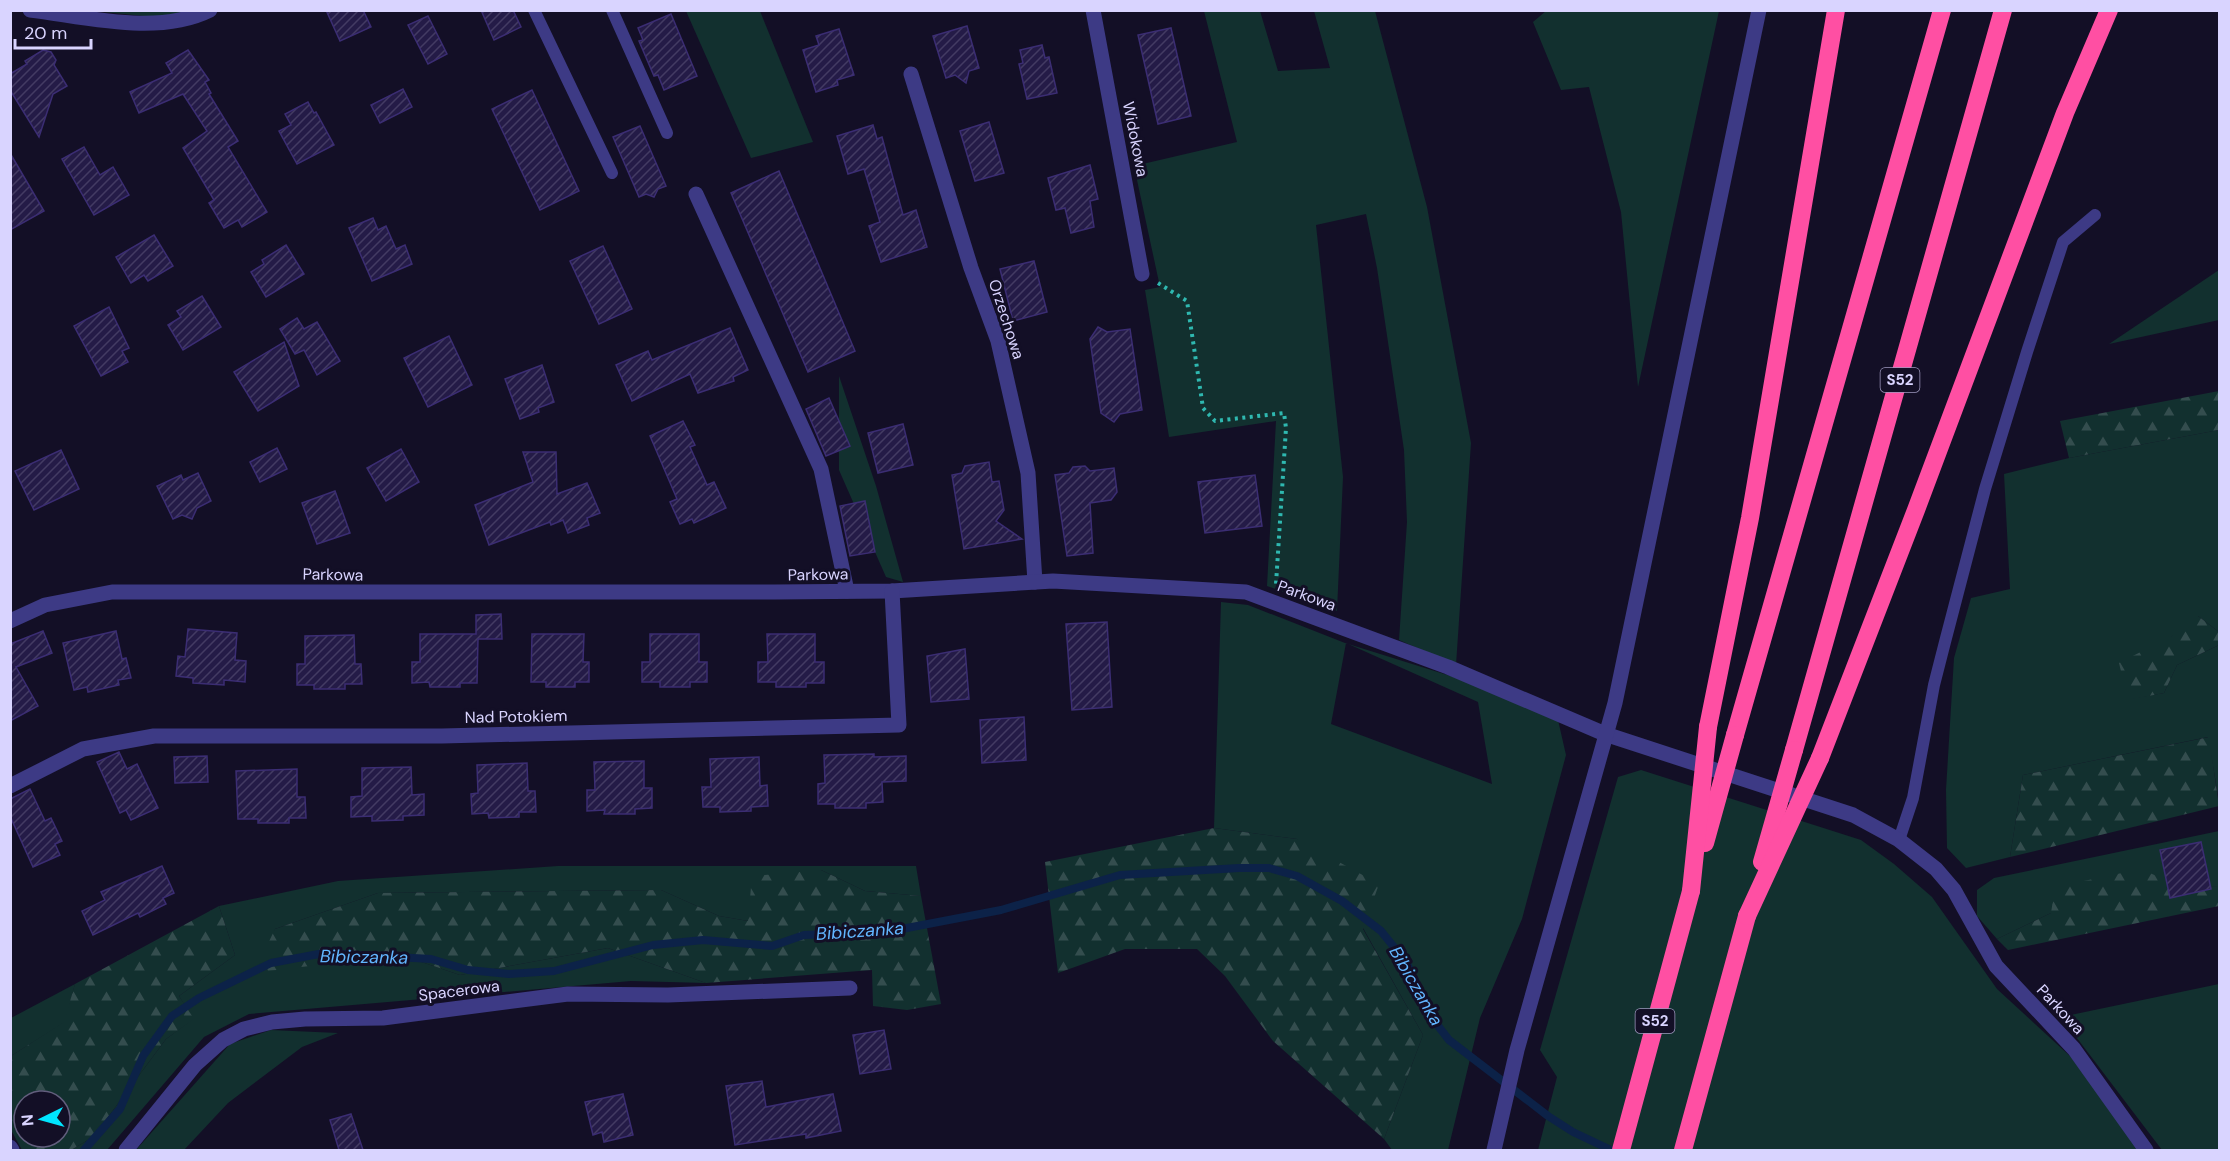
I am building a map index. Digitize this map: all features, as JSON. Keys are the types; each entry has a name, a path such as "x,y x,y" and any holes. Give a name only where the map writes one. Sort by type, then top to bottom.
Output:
{"highway":[{"path":"1691,891 1708,727 1750,518 1836,10"},
{"name":"S52","path":"1621,1150 1691,891 1942,10"},
{"name":"S52","path":"1683,1150 2003,10"},
{"path":"1747,916 1820,758 2065,113 2109,10"}],"street":[{"path":"30,10 155,25 191,20 210,10"},
{"name":"Widokowa","path":"1093,10 1142,274"},
{"path":"1494,1150 1520,1039 1615,703 1758,10"},
{"name":"Orzechowa","path":"911,74 967,257 998,341 1028,473 1035,582"},
{"path":"696,194 820,470 847,591"},
{"name":"Parkowa","path":"10,621 45,605 111,592 892,591 1035,582 1246,592 1448,667 1605,734 1853,815 1899,840 1936,869 1954,890 1996,966 2074,1049 2146,1150"},
{"name":"Nad Potokiem","path":"10,786 83,749 154,736 442,736 899,725 892,591"},
{"name":"Spacerowa","path":"126,1150 195,1065 223,1040 244,1029 272,1022 305,1018 382,1018 568,994 668,995 850,988"}],"lane":[{"path":"534,10 612,173"},
{"path":"612,10 667,133"},
{"path":"1899,840 1913,798 1934,685 1985,489 2027,352 2063,242 2095,215"}],"path":[{"path":"1142,274 1186,301 1203,408 1215,421 1284,413 1286,428 1274,602"}],"green space":[{"path":"94,11 194,11 154,17"},
{"path":"686,11 760,11 813,142 751,158"},
{"path":"1204,11 1260,11 1278,71 1330,68 1314,11 1375,11 1427,207 1471,443 1456,665 1399,640 1407,522 1404,450 1377,268 1366,214 1316,225 1343,477 1337,611 1267,586 1276,421 1169,437 1145,290 1160,287 1134,166 1237,142"},
{"path":"1546,11 1719,11 1638,387 1621,212 1589,87 1561,90 1533,22"},
{"path":"2219,270 2219,320 2109,344"},
{"path":"839,376 876,486 903,582 886,577 839,470"},
{"path":"2219,391 2219,430 2069,458 2060,421"},
{"path":"2219,430 2219,632 2198,616 2172,636 2129,699 2164,693 2177,665 2219,645 2219,801 2208,737 2023,775 2010,857 1966,868 1947,848 1946,790 1954,658 1971,598 2010,589 2004,474 2069,458"},
{"path":"1221,602 1248,605 1346,643 1331,724 1492,784 1478,702 1348,644 1473,683 1558,720 1566,755 1522,919 1480,1018 1448,1150 1392,1150 1384,1139 1423,1035 1363,928 1297,839 1214,828"},
{"path":"2180,616 2198,616 2219,632 2219,645 2177,665 2164,693 2128,700 2119,663 2172,636"},
{"path":"2209,737 2219,806 2010,857 2023,775"},
{"path":"1641,770 1861,840 1894,864 1932,897 1997,989 2071,1057 2139,1150 1538,1150 1557,1077 1540,1050 1618,777"},
{"path":"1214,828 1297,839 1379,884 1363,929 1423,1035 1384,1139 1273,1041 1225,976 1197,949 1125,949 1058,973 1045,862"},
{"path":"2219,831 2219,886 2181,887 2051,913 1997,939 1977,916 1977,890 1994,878"},
{"path":"558,866 916,866 921,896 865,891 821,870 748,921 719,916 661,890 378,893 275,929 268,970 401,955 460,975 608,948 706,983 631,981 249,1014 204,1037 107,1150 71,1150 93,1137 166,1039 193,1019 179,996 235,955 219,906 338,881"},
{"path":"2141,869 2181,887 2219,886 2219,906 2008,950 1997,939 2051,913 2055,887"},
{"path":"821,870 865,891 921,896 941,1004 907,1010 873,1006 872,970 706,983 608,948 460,975 401,955 268,971 263,954 275,929 378,893 661,890 719,916 748,921 752,876"},
{"path":"219,906 235,955 179,996 194,1019 166,1039 93,1137 71,1150 22,1150 72,1149 72,1089 12,1089 12,1132 11,1130 11,1056 64,1022 75,984"},
{"path":"75,984 65,1022 11,1056 11,1018"},
{"path":"2219,984 2219,1150 2162,1150 2061,1017"},
{"path":"271,1030 338,1033 302,1047 228,1103 184,1150 136,1150 230,1044"}],"building":[{"path":"326,10 363,10 371,27 340,41"},
{"path":"481,10 513,10 521,27 494,40"},
{"path":"671,14 697,76 664,90 658,75 654,76 639,41 643,40 638,28"},
{"path":"428,16 447,54 428,64 408,25"},
{"path":"967,26 979,68 969,71 966,83 955,75 946,78 933,36"},
{"path":"1171,28 1191,116 1158,124 1138,35"},
{"path":"839,29 854,75 837,80 838,85 816,92 803,50 819,45 816,36"},
{"path":"1042,45 1045,58 1049,57 1057,93 1027,99 1019,64 1023,63 1020,50"},
{"path":"43,50 51,52 56,60 54,65 67,86 53,94 39,137 10,90 10,74 27,64 25,61"},
{"path":"188,50 209,80 205,82 211,93 209,94 238,141 228,147 267,212 242,227 238,220 224,228 209,203 214,200 183,148 207,131 183,94 139,113 130,92 172,73 166,63"},
{"path":"403,89 412,107 380,123 371,105"},
{"path":"532,90 579,191 540,210 492,109"},
{"path":"308,102 334,145 297,164 279,131 291,125 285,114"},
{"path":"989,122 1004,173 975,181 960,131"},
{"path":"873,125 877,139 882,137 903,215 916,210 927,247 881,262 869,226 880,222 864,169 848,174 837,136"},
{"path":"640,126 666,186 658,189 654,197 646,194 639,197 613,137"},
{"path":"84,147 100,175 113,167 129,195 94,215 62,159"},
{"path":"10,153 44,211 10,230"},
{"path":"1090,165 1098,199 1090,201 1094,227 1071,233 1065,208 1056,210 1048,178"},
{"path":"779,171 855,351 808,372 731,193"},
{"path":"373,218 378,230 386,226 396,249 405,245 412,264 372,281 349,228"},
{"path":"154,235 173,266 148,281 144,275 131,283 116,257"},
{"path":"286,245 304,274 266,297 251,272 264,264 262,260"},
{"path":"603,246 632,309 599,324 570,261"},
{"path":"1034,261 1047,312 1013,321 1000,269"},
{"path":"202,296 221,327 183,350 168,325 181,317 177,311"},
{"path":"109,307 129,348 122,351 128,362 101,376 74,326"},
{"path":"297,318 304,329 317,322 340,361 317,375 304,350 295,354 280,329"},
{"path":"1098,327 1107,332 1130,329 1142,410 1120,414 1114,422 1101,413 1090,339"},
{"path":"730,328 748,370 733,377 734,381 698,393 690,374 632,401 616,365 648,351 652,360"},
{"path":"449,336 472,385 428,407 404,358"},
{"path":"284,342 299,386 258,411 234,372"},
{"path":"542,365 554,402 538,408 539,412 520,419 505,379"},
{"path":"829,398 850,446 826,456 806,409"},
{"path":"683,421 695,445 690,447 707,485 714,482 726,508 694,523 692,519 680,524 670,502 677,499 650,436"},
{"path":"903,424 913,465 878,473 868,433"},
{"path":"277,448 287,469 260,482 250,462"},
{"path":"401,449 419,482 386,501 367,468"},
{"path":"61,450 79,489 34,510 15,471"},
{"path":"523,452 556,452 557,494 587,483 600,513 587,518 589,525 568,533 563,520 551,525 550,522 489,545 475,505 533,482"},
{"path":"989,462 992,482 999,481 1004,510 996,521 1022,539 964,549 952,475 962,473 965,466"},
{"path":"1085,466 1090,471 1114,468 1117,492 1111,500 1090,503 1093,553 1067,556 1055,475 1069,473 1073,467"},
{"path":"198,473 211,501 197,508 192,519 182,515 173,519 157,486 181,475 183,480"},
{"path":"1255,475 1262,526 1205,533 1198,482"},
{"path":"335,491 350,533 317,544 302,503"},
{"path":"865,501 875,552 850,556 840,506"},
{"path":"501,614 502,639 478,639 477,683 460,683 460,687 430,687 429,682 412,683 412,662 420,662 420,634 476,634 476,615"},
{"path":"1107,622 1112,707 1072,710 1066,624"},
{"path":"188,629 237,633 235,660 246,661 245,682 224,680 224,685 193,683 193,678 176,676 178,656 185,657"},
{"path":"43,631 52,653 16,667 38,706 10,721 10,644"},
{"path":"116,631 122,659 126,658 131,678 118,680 119,685 88,692 87,687 74,690 63,643"},
{"path":"532,634 584,634 583,662 589,662 589,682 575,682 575,687 546,687 546,682 531,682"},
{"path":"650,634 699,634 699,662 707,662 707,682 690,682 690,687 660,687 660,682 642,682 642,662 650,662"},
{"path":"767,634 815,634 815,662 824,662 824,683 806,683 806,687 776,687 776,682 758,682 758,662 768,662"},
{"path":"354,635 355,664 361,664 362,684 345,684 345,689 314,689 314,685 297,685 297,664 305,664 305,636"},
{"path":"965,649 969,699 931,702 927,656"},
{"path":"1024,717 1026,760 982,763 980,720"},
{"path":"119,752 127,769 137,764 158,808 131,820 126,810 120,813 97,762"},
{"path":"874,754 874,757 906,756 906,781 882,782 883,802 866,803 866,808 835,808 835,804 818,804 818,784 825,783 824,755"},
{"path":"207,756 208,782 175,783 174,757"},
{"path":"759,757 760,786 767,785 768,806 751,807 751,811 720,812 720,807 703,807 702,787 711,787 710,759"},
{"path":"644,761 644,788 652,788 652,808 635,809 635,814 604,814 605,810 587,811 587,790 595,790 594,762"},
{"path":"527,763 528,791 535,791 536,812 519,812 519,817 489,818 488,813 472,814 471,794 478,793 477,765"},
{"path":"411,767 412,795 424,794 424,815 403,816 403,820 372,821 372,816 351,817 351,797 362,796 362,768"},
{"path":"297,769 297,797 305,797 306,818 289,818 289,823 258,823 258,819 238,819 236,771"},
{"path":"30,789 45,821 51,818 62,841 55,844 60,855 33,867 10,816 10,799"},
{"path":"2201,842 2211,889 2170,898 2160,850"},
{"path":"162,866 174,893 163,898 166,904 140,917 138,913 93,935 82,911 105,900 101,892"},
{"path":"884,1030 891,1069 860,1074 853,1035"},
{"path":"762,1081 766,1107 833,1094 841,1131 806,1138 806,1134 735,1145 726,1086"},
{"path":"623,1094 633,1135 604,1142 602,1132 593,1135 585,1102"},
{"path":"351,1114 363,1150 339,1150 330,1120"}],"waterway":[{"name":"Bibiczanka","path":"84,1150 120,1109 143,1056 172,1016 199,998 271,963 324,953 431,959 468,970 509,974 554,971 653,945 703,940 772,946 804,935 886,932 1001,910 1120,875 1239,868 1269,868 1297,876 1342,901 1381,931 1406,962 1435,1022 1449,1040 1548,1116 1573,1132 1611,1150"}]}
